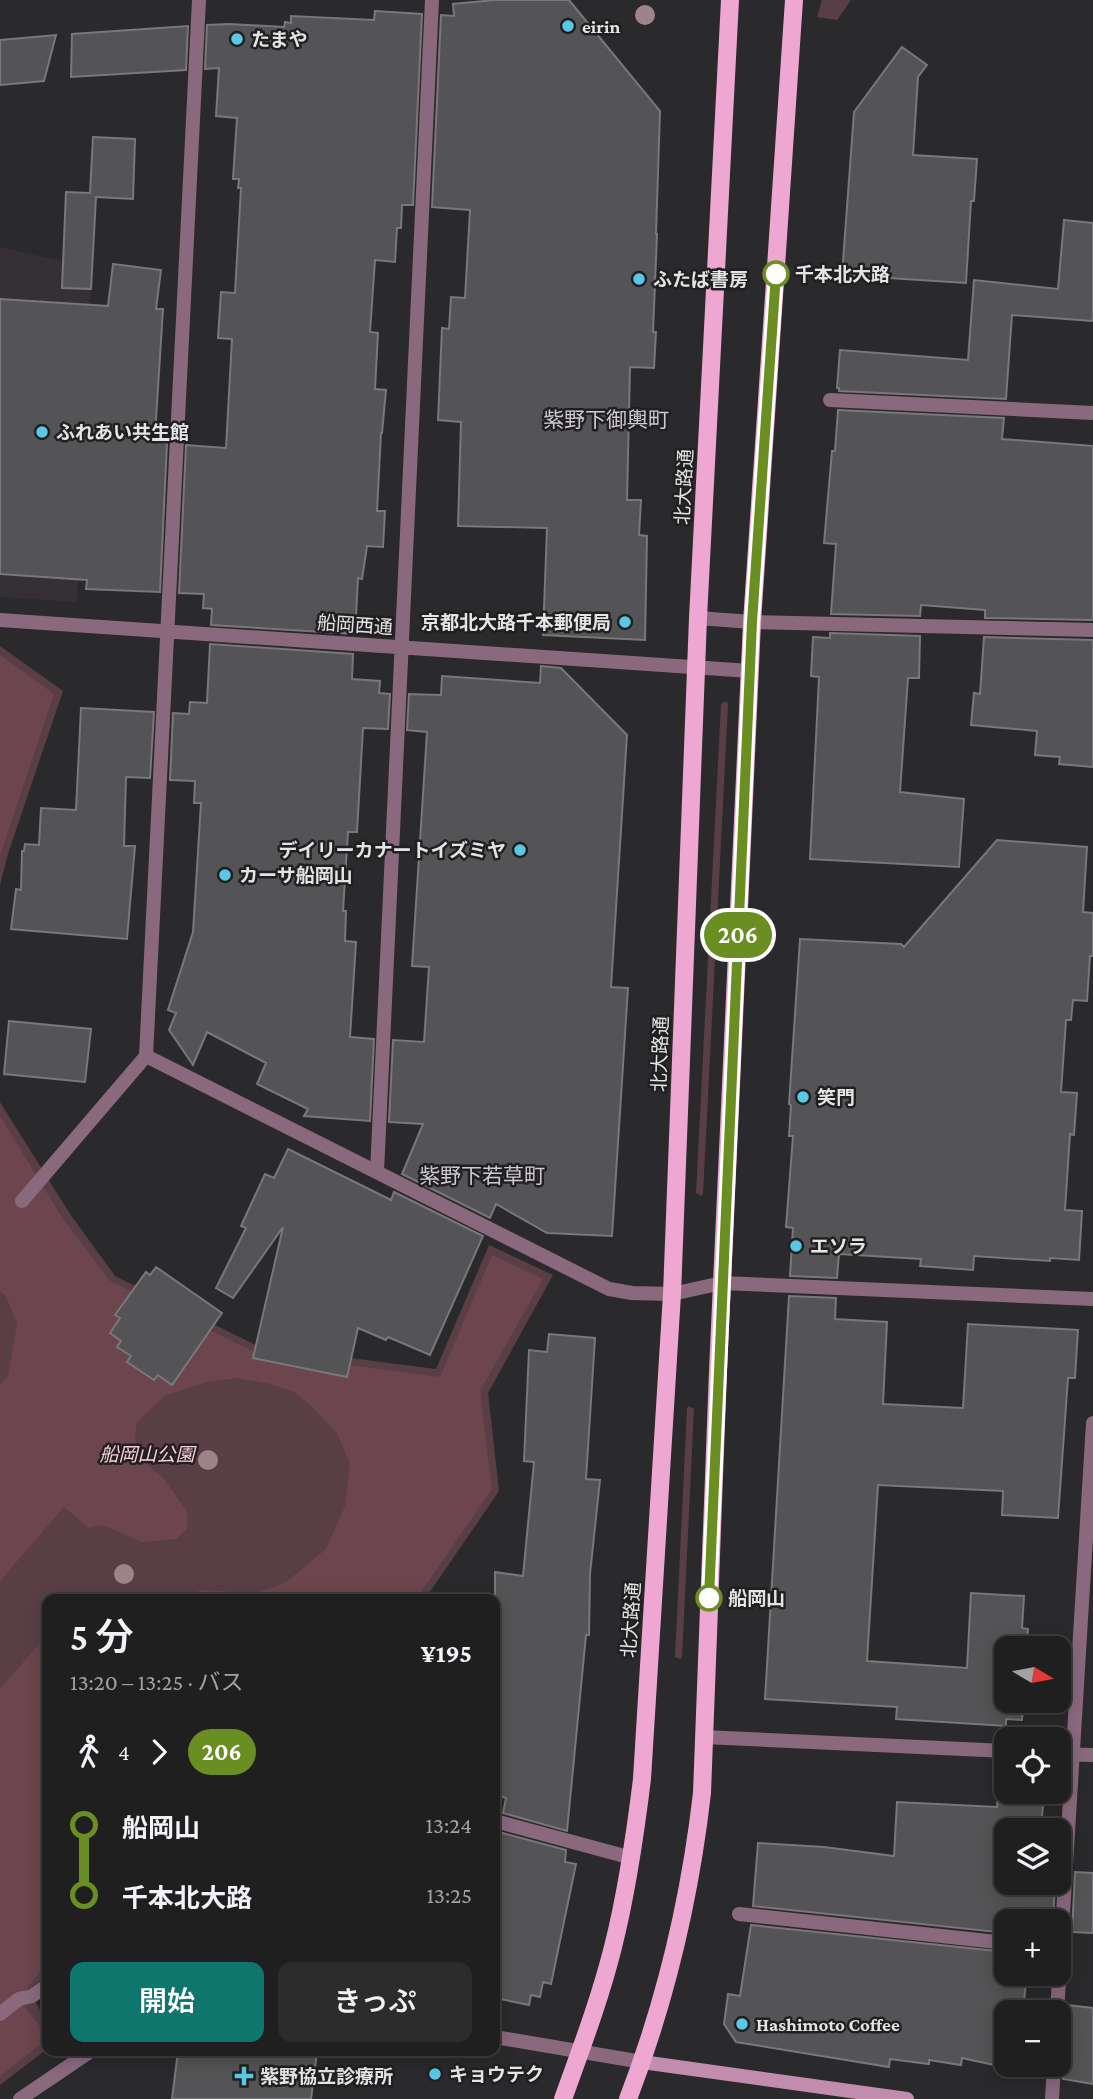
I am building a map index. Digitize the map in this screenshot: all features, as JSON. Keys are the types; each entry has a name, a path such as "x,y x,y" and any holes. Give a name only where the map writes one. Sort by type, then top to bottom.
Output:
{"main road":[{"name":"北大路通","path":"563,2099 598,1999 613,1946 632,1858 642,1779 672,1294 698,618 730,0"},
{"path":"628,2099 659,2011 684,1907 701,1804 752,622 794,0"}],"street":[{"path":"22,1201 146,1056 199,0"},
{"path":"377,1172 432,0"},
{"path":"830,400 1093,413"},
{"path":"698,618 752,622 1093,630"},
{"name":"船岡西通","path":"0,620 750,671"},
{"path":"146,1056 609,1289 632,1293 672,1294 722,1283 1093,1298"},
{"path":"1068,1727 1093,1423"},
{"path":"704,1737 994,1750"},
{"path":"1071,1754 1093,1755"},
{"path":"1061,1909 1064,1804"},
{"path":"500,1822 632,1858"},
{"path":"739,1914 994,1942"},
{"path":"0,2014 19,1999 32,1996 42,1989"},
{"path":"500,2038 642,2062 907,2099"},
{"path":"20,2099 84,2056"},
{"path":"1052,2099 1053,2077"}],"shaded area":[{"name":"ふれあい共生館","path":"0,247 92,268 77,602 0,597"},
{"path":"0,655 54,694 0,856"},
{"path":"0,1116 63,1219 110,1281 256,1353 440,1377 492,1255 543,1279 480,1391 492,1489 419,1594 194,1594 200,1590 256,1593 285,1583 326,1549 345,1506 350,1464 337,1433 294,1392 237,1378 207,1382 164,1396 137,1422 135,1438 142,1460 164,1479 188,1513 187,1529 176,1539 142,1542 102,1525 89,1528 64,1507 0,1581 0,1385 8,1376 17,1324 6,1296 0,1291"},
{"path":"42,1641 42,1969 19,1999 42,2029 42,2043 0,2076 0,1689"}],"green space":[{"path":"822,0 851,0 837,20 817,17"},
{"path":"0,646 63,691 0,885"},
{"path":"724,702 728,705 701,1196 696,1193 721,704"},
{"name":"船岡山公園","path":"0,1102 70,1214 115,1276 258,1346 436,1369 489,1245 553,1275 488,1393 499,1491 428,1594 42,1594 42,1983 32,1996 42,2013 42,2053 0,2085"},
{"path":"689,1406 694,1409 680,1659 675,1657"}],"building":[{"path":"495,0 569,0 660,111 654,368 630,367 627,500 641,500 639,535 647,536 645,640 543,635 547,528 458,526 461,422 438,420 442,328 449,329 451,297 465,298 470,210 432,207 441,15 454,16 453,4"},
{"path":"375,11 422,14 413,205 402,205 401,228 397,228 395,262 375,260 370,332 378,333 375,389 386,390 377,511 385,511 383,547 367,546 362,579 358,578 355,634 211,625 212,609 203,608 204,594 179,593 186,445 226,448 232,339 218,338 221,292 235,293 241,188 238,188 239,179 233,179 237,118 216,116 219,68 205,69 207,25 284,27 285,22 291,23 291,16 374,20"},
{"path":"188,26 186,70 71,77 72,34"},
{"path":"56,35 44,81 0,85 0,40"},
{"path":"902,47 927,65 918,77 913,155 977,159 974,201 971,201 966,283 842,275 854,112"},
{"path":"93,137 135,139 133,199 96,197 91,289 62,288 66,192 90,193"},
{"path":"1064,220 1093,223 1093,319 1012,315 1006,399 839,391 840,350 968,360 974,280 1058,289"},
{"path":"113,264 161,270 156,309 163,309 155,435 159,435 158,442 167,443 160,592 86,589 87,580 0,574 0,299 108,306"},
{"path":"838,410 1004,418 1002,439 1093,446 1093,620 985,618 985,610 921,605 920,616 831,614 836,544 824,543"},
{"path":"830,633 920,636 919,678 908,678 900,792 964,799 959,867 810,859 819,677 811,676 813,637 830,638"},
{"path":"984,637 1093,640 1093,767 1059,764 1060,757 1035,755 1037,731 971,725 974,693 980,694"},
{"path":"210,644 353,654 352,679 380,681 379,693 390,694 388,729 363,728 357,832 348,832 343,911 346,911 345,941 356,942 350,1037 374,1039 370,1121 304,1116 308,1109 257,1084 266,1063 207,1032 193,1065 169,1030 176,1013 168,1010 193,932 201,803 194,803 195,781 170,780 173,713 189,714 190,702 207,703"},
{"path":"541,666 561,668 627,735 611,987 628,988 612,1236 547,1233 496,1204 490,1218 402,1174 423,1124 389,1122 393,1040 424,1042 429,967 412,966 427,732 407,730 409,694 441,695 442,676 540,683"},
{"path":"81,708 154,712 150,778 126,777 124,846 135,846 127,939 11,929 16,889 21,890 22,851 25,844 39,845 41,808 76,810"},
{"path":"997,840 1087,847 1083,912 1093,913 1093,956 1090,956 1087,1001 1073,1000 1071,1020 1066,1020 1061,1092 1077,1093 1074,1135 1070,1134 1065,1210 1082,1211 1079,1260 1050,1258 1050,1261 974,1256 973,1270 920,1266 921,1259 839,1254 837,1278 790,1276 793,1228 786,1227 793,1136 789,1136 789,1104 800,939 901,944 904,947"},
{"path":"9,1021 91,1029 85,1082 4,1074"},
{"path":"288,1149 391,1200 394,1192 483,1236 430,1355 388,1337 386,1340 358,1328 347,1377 253,1358 283,1227 233,1298 216,1288 246,1228 241,1226 265,1174 274,1178"},
{"path":"156,1267 222,1313 172,1385 158,1375 154,1380 127,1362 131,1356 117,1347 121,1341 110,1333 120,1318 115,1315 146,1272 150,1275"},
{"path":"789,1296 836,1298 835,1319 887,1322 883,1404 963,1408 968,1324 1078,1330 1075,1378 1068,1378 1058,1518 1002,1515 1003,1491 878,1485 867,1661 967,1668 971,1593 1024,1596 1022,1628 1028,1629 1028,1636 994,1636 994,1713 1022,1713 1022,1720 1006,1719 1006,1726 896,1719 897,1707 765,1699"},
{"path":"549,1334 595,1338 586,1479 600,1480 590,1574 589,1635 586,1635 567,1831 503,1813 506,1798 500,1796 500,1594 495,1594 495,1572 523,1576 534,1462 524,1461 529,1350 547,1352"},
{"path":"897,1802 997,1807 997,1804 1043,1804 1042,1818 994,1818 994,1895 1054,1895 1054,1909 994,1909 994,1932 753,1906 758,1843 824,1847 894,1856"},
{"path":"500,1832 566,1850 565,1862 576,1864 551,1984 543,1982 540,1997 531,1995 529,2005 500,1999"},
{"path":"1075,1872 1093,1873 1093,1933 1072,1932"},
{"path":"751,1925 994,1951 994,1986 1026,1986 1024,2000 994,2000 994,2065 962,2058 961,2065 929,2060 929,2064 890,2059 889,2067 736,2042 724,2024 728,1994 740,1996"},
{"path":"1071,2005 1093,2008 1093,2084 1063,2079 1071,2077"},
{"name":"紫野協立診療所","path":"177,2056 317,2056 311,2099 172,2099"}],"bus line":[{"name":"206","path":"709,1598 752,622 776,274"}],"place":[{"name":"eirin","path":"568,26"},
{"name":"たまや","path":"237,39"},
{"name":"千本北大路","path":"776,274"},
{"name":"ふたば書房","path":"639,279"},
{"name":"ふれあい共生館","path":"42,432"},
{"name":"京都北大路千本郵便局","path":"625,622"},
{"name":"デイリーカナートイズミヤ","path":"520,850"},
{"name":"カーサ船岡山","path":"225,875"},
{"name":"笑門","path":"803,1097"},
{"name":"エソラ","path":"796,1246"},
{"name":"船岡山","path":"709,1598"},
{"name":"Hashimoto Coffee","path":"742,2024"},
{"name":"キョウテク","path":"435,2074"},
{"name":"紫野協立診療所","path":"244,2076"}],"district":[{"name":"紫野下御輿町","path":"606,420"},
{"name":"紫野下若草町","path":"482,1176"}]}
